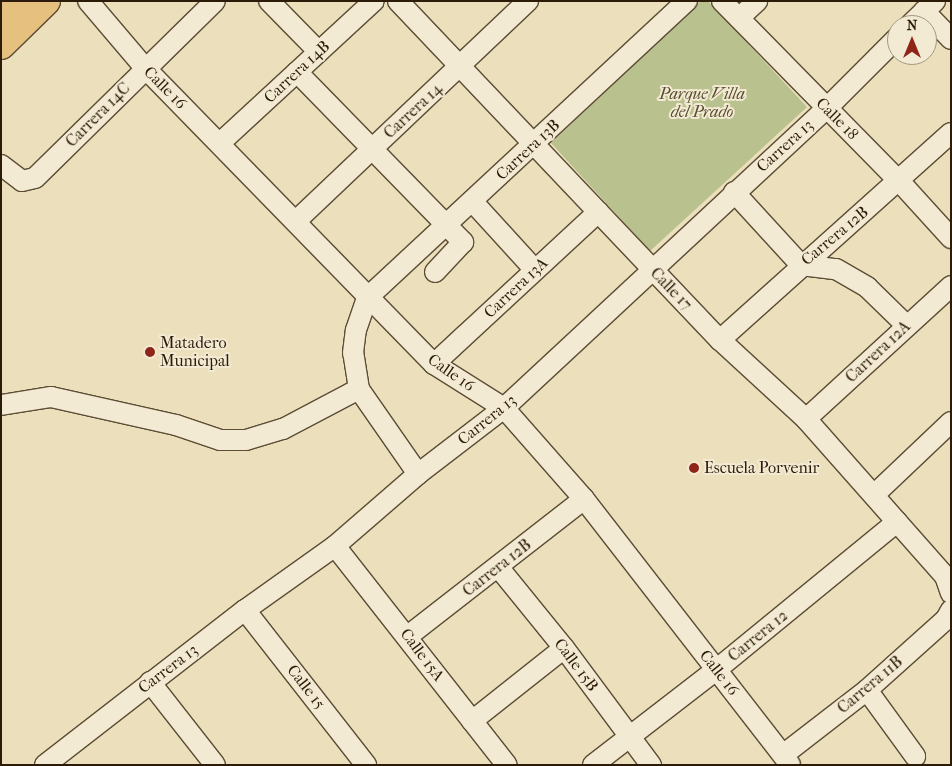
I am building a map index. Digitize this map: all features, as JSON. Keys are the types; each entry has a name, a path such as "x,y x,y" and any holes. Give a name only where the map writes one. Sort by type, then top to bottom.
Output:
{"highway":[{"path":"1,14 14,1"},
{"path":"1,45 46,1"}],"street":[{"name":"Calle 16","path":"88,1 144,68 220,143 367,298 434,364 504,408 584,499 787,760"},
{"name":"Carrera 14C","path":"1,165 22,181 35,178 144,68 214,1"},
{"path":"269,1 319,52"},
{"name":"Carrera 14B","path":"220,143 374,1"},
{"name":"Calle 17","path":"398,1 720,340 806,419 949,580"},
{"name":"Carrera 14","path":"296,221 528,1"},
{"name":"Carrera 13B","path":"367,298 687,1"},
{"name":"Calle 18","path":"722,1 900,182 951,238"},
{"path":"739,18 757,1"},
{"path":"923,12 951,39"},
{"name":"Carrera 13","path":"45,765 245,610 335,546 418,474 504,408 826,108 887,48"},
{"path":"297,72 371,150 463,242 435,272"},
{"name":"Carrera 12B","path":"720,340 801,266 900,182 951,133"},
{"path":"734,192 801,266 836,269 867,287 906,325"},
{"path":"472,201 535,270"},
{"name":"Carrera 13A","path":"434,364 598,212"},
{"name":"Carrera 12A","path":"806,419 906,325 951,286"},
{"path":"367,298 356,330 353,353 359,389 418,474"},
{"path":"1,405 51,397 176,425 220,440 246,440 283,429 359,389"},
{"path":"874,495 951,422"},
{"name":"Carrera 12B","path":"408,636 499,568 584,499"},
{"name":"Carrera 12","path":"593,765 628,736 716,670 897,522"},
{"name":"Calle 15A","path":"335,546 408,636 506,765"},
{"name":"Calle 15B","path":"499,568 564,648 650,765"},
{"name":"Calle 15","path":"245,610 366,765"},
{"name":"Carrera 11B","path":"787,760 946,618 951,610"},
{"path":"472,721 564,648"},
{"path":"150,682 215,765"},
{"path":"867,690 915,756"}],"green space":[{"name":"Parque Villa del Prado","path":"701,1 708,1 807,107 650,251 551,143"}],"place":[{"name":"Matadero Municipal","path":"150,352"},
{"name":"Escuela Porvenir","path":"694,468"}]}
